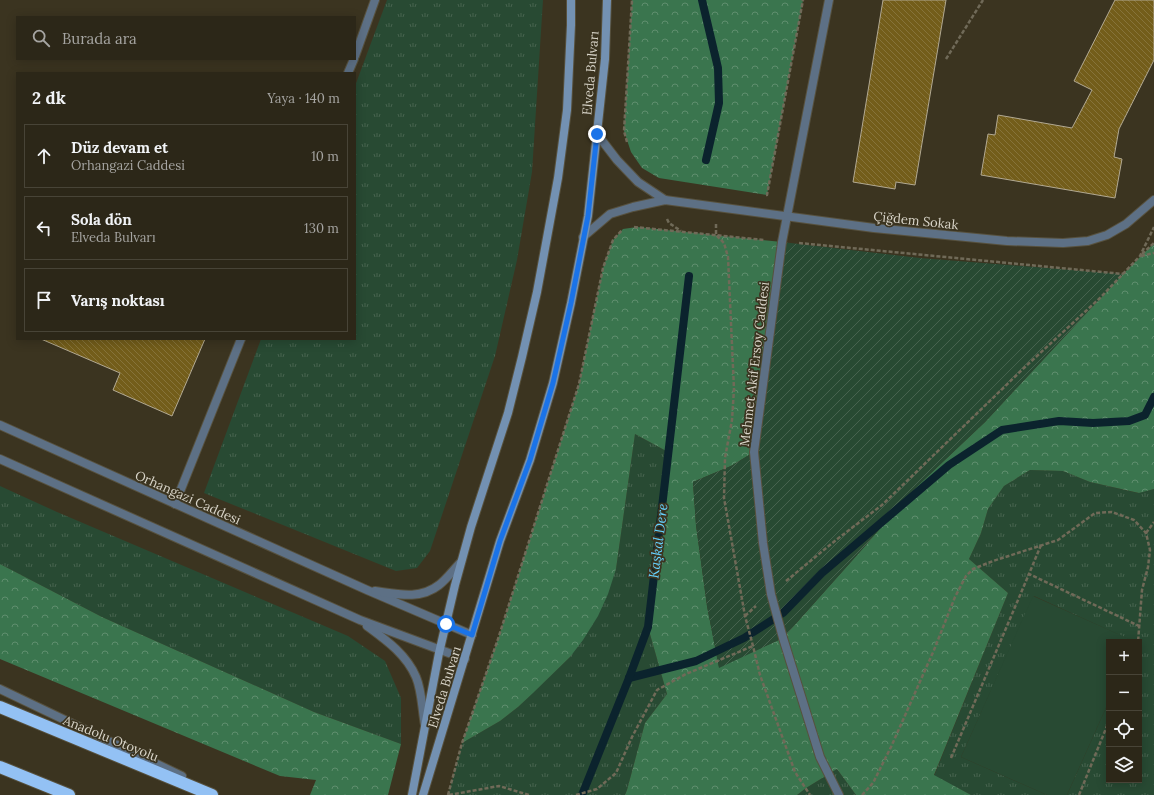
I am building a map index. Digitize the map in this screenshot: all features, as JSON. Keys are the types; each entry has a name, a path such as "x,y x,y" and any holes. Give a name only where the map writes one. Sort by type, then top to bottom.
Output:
{"highway":[{"name":"Anadolu Otoyolu","path":"0,707 212,795"},
{"path":"0,767 69,795"}],"main road":[{"name":"Elveda Bulvarı","path":"412,795 440,650 461,562 508,413 538,285 558,178 566,110 571,0"},
{"name":"Elveda Bulvarı","path":"423,795 500,541 530,460 553,383 571,303 588,216 605,59 607,0"}],"street":[{"path":"356,53 375,0"},
{"name":"Mehmet Akif Ersoy Caddesi","path":"829,0 786,217 754,452 763,543 771,594 820,757 839,795"},
{"path":"348,72 354,60"},
{"path":"597,134 617,160 638,182 664,200"},
{"path":"584,237 610,214 664,200"},
{"name":"Çiğdem Sokak","path":"664,200 874,228 1007,241 1063,243 1088,241 1107,235 1126,224 1154,200"},
{"path":"175,504 242,340"},
{"name":"Orhangazi Caddesi","path":"0,426 367,590 472,635"},
{"path":"0,460 360,620 465,659"},
{"name":"Orhangazi Caddesi","path":"367,590 411,596 426,592 439,585 461,562"},
{"path":"360,620 392,645 406,659 416,676 425,726"},
{"path":"0,689 220,795"}],"path":[{"path":"629,145 624,132 628,86 632,0"},
{"path":"760,194 767,195 803,0"},
{"path":"946,59 983,0"},
{"path":"664,200 664,213 669,223 681,232"},
{"path":"719,207 716,220 716,235 724,244 728,257 734,389 732,420 725,458 724,498 744,616 760,675 795,772 810,795"},
{"path":"630,228 637,227 1123,274"},
{"path":"1140,256 1154,227"},
{"path":"529,795 500,786 448,795 462,743 498,639 579,384 602,268 613,240 622,229"},
{"path":"744,616 836,540 882,505 1024,367 1100,298 1154,243"},
{"path":"1140,256 1154,253"},
{"path":"862,795 873,783 891,747 934,650 955,597 966,576 973,569 992,561 1058,540 1095,513 1112,512 1134,520 1146,533 1150,550 1148,567 1142,590 1138,639"},
{"path":"1146,533 1154,522"},
{"path":"951,758 1041,546"},
{"path":"1029,574 1140,626"},
{"path":"576,795 596,789 616,773 632,737 657,690 686,674 753,646"},
{"path":"1079,795 1106,728"}],"green space":[{"path":"387,0 543,0 532,172 517,260 495,356 430,551 417,568 396,571 204,493 261,340 356,340 356,83"},
{"path":"632,0 803,0 767,195 659,178 642,168 631,152 624,131"},
{"path":"637,227 782,242 754,452 731,466 693,482 696,525 707,606 719,667 783,638 911,492 985,422 1123,274 1154,243 1154,489 1139,493 1090,482 1063,471 1030,470 1004,486 988,509 981,533 969,559 1008,593 934,775 971,795 856,795 837,769 797,795 625,795 645,723 667,694 648,627 668,452 635,434 616,569 608,594 598,616 570,657 533,693 500,721 462,743 498,639 579,384 603,268 613,240 623,229"},
{"path":"782,242 920,258 1123,274 985,422 911,492 783,638 719,668 707,606 696,525 693,482 731,466 754,452"},
{"path":"635,434 668,452 648,627 667,694 645,723 625,795 448,795 462,743 500,721 518,707 570,657 616,569"},
{"path":"1030,470 1063,471 1090,482 1138,493 1154,489 1154,795 1067,795 1106,708 1106,783 1142,783 1142,639 1128,639 1034,596 961,757 1047,795 971,795 934,776 1008,593 969,559 981,533 988,509 1004,486"},
{"path":"0,486 57,512 348,636 385,661 401,698 401,744 314,712 102,617 0,564"},
{"path":"0,564 102,617 314,712 401,744 388,795 310,795 316,780 280,776 0,659"},
{"path":"1033,596 1129,639 1106,639 1106,708 1067,795 1047,795 961,757"},
{"path":"837,769 856,795 797,795 806,788"}],"building":[{"path":"883,0 946,0 915,185 896,182 895,189 853,182"},
{"path":"1115,0 1154,0 1154,60 1119,129 1114,157 1122,159 1115,198 981,175 988,134 995,135 998,115 1072,128 1092,90 1074,81"},
{"path":"43,340 205,340 172,416 113,390 120,373"}],"waterway":[{"name":"Kaşkal Dere","path":"702,0 718,68 719,103 706,160"},
{"name":"Kaşkal Dere","path":"582,795 648,627 689,276"},
{"path":"629,678 696,661 744,638 783,613 822,573 949,465 1002,430 1059,421 1093,423 1129,421 1145,415 1154,397"}],"route":[{"path":"446,624 472,635 500,541 530,460 553,383 571,303 588,216 597,134"}]}
